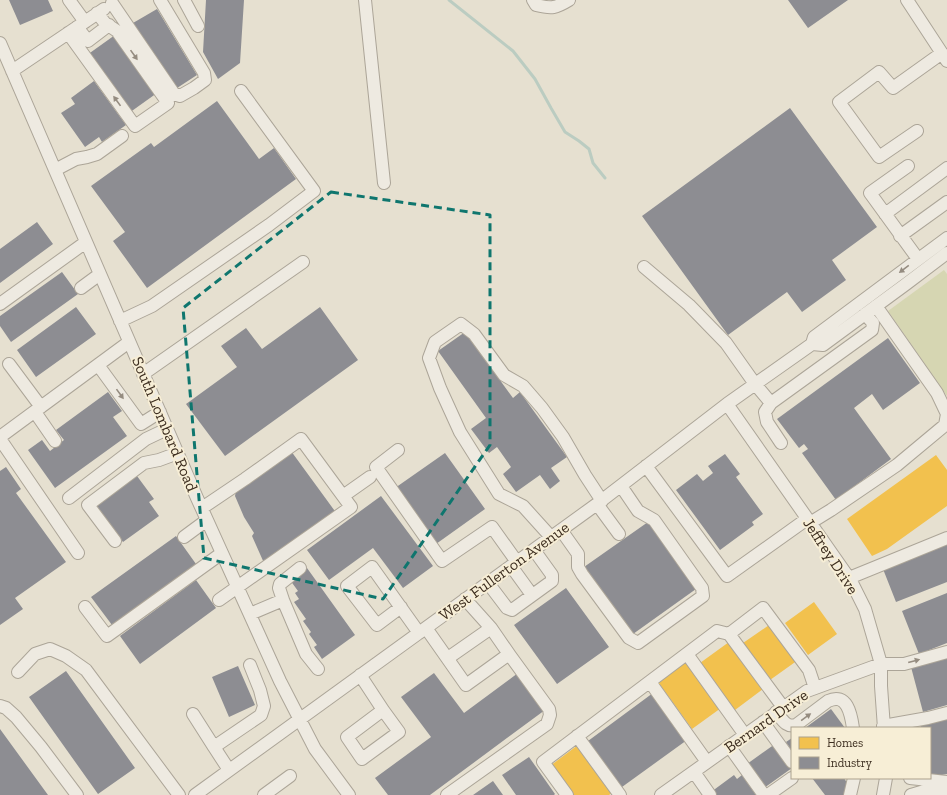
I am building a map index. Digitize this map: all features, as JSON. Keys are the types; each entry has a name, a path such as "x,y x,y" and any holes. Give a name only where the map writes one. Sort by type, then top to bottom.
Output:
{"street":[{"path":"69,0 76,27 135,126 168,103 117,31 105,23 97,13"},
{"path":"12,71 114,2 174,94 180,96 205,80 204,73 160,0"},
{"path":"184,0 198,26"},
{"path":"364,0 384,183"},
{"path":"533,0 536,5 547,8 559,6 569,0"},
{"path":"907,0 944,57 892,88 879,72 839,102 879,157 917,131"},
{"path":"76,27 88,41 109,25"},
{"name":"South Lombard Road","path":"0,43 167,429 280,681 315,749 349,795"},
{"path":"120,321 152,306 269,225 314,191 241,91"},
{"path":"55,170 76,159 97,154 122,136"},
{"path":"908,166 870,193 918,259"},
{"path":"885,214 947,168"},
{"path":"900,236 947,202"},
{"name":"West Fullerton Avenue","path":"202,793 229,770 600,502 727,404 812,344 814,337 947,238"},
{"path":"0,304 86,242"},
{"name":"West Fullerton Avenue","path":"812,344 823,345 947,253"},
{"path":"143,374 303,262"},
{"path":"644,268 702,317 726,344 771,403"},
{"path":"81,288 100,274"},
{"path":"646,466 727,576 809,521 831,510 897,464 945,425 946,414 937,394 876,306"},
{"path":"782,443 767,422 765,412 771,403 872,330 873,323 865,314"},
{"path":"551,538 523,506 499,494 460,432 440,388 429,358 435,342 461,324 474,334 504,375 523,386 542,408 563,436 619,534"},
{"path":"834,337 844,350"},
{"path":"78,553 0,438 129,342"},
{"path":"9,364 38,410 55,441"},
{"path":"98,365 141,424 160,412"},
{"name":"Jeffrey Drive","path":"727,404 849,578 865,609 881,664 880,686 884,727"},
{"path":"69,498 146,439 167,429"},
{"path":"202,508 301,440 351,507 219,600"},
{"path":"398,450 376,467 442,561 492,527 532,595"},
{"path":"115,541 88,505 144,463 159,460 178,453"},
{"path":"343,496 370,477"},
{"path":"561,530 578,554 578,567 582,574 629,638 638,643 703,596 702,588 654,520 638,511 621,486"},
{"path":"184,537 207,520"},
{"path":"849,578 947,538"},
{"path":"488,582 507,608 512,610 552,581 552,575 534,550"},
{"path":"85,607 107,636 222,553"},
{"path":"401,607 376,626 347,586 372,567 401,607 448,658 466,685 509,654"},
{"path":"300,568 280,584 279,588 306,654 318,668"},
{"path":"447,795 547,724 550,715 549,709 491,628 465,599"},
{"path":"250,614 283,600"},
{"path":"729,634 763,608 809,670 815,688"},
{"path":"448,658 491,628"},
{"path":"567,795 543,762 717,631 729,634 780,710 787,724 793,726 796,725 828,701 832,699 839,699 844,702 849,711 852,727"},
{"path":"18,672 35,654 50,649 66,656 86,670 179,795"},
{"name":"Bernard Drive","path":"661,795 807,691 881,664 904,664 947,652"},
{"path":"687,654 745,735"},
{"path":"214,747 261,715 264,706 260,690 250,665"},
{"path":"360,675 383,710"},
{"path":"260,690 280,681"},
{"path":"650,682 708,762"},
{"path":"0,706 6,708 16,717 41,747 77,795"},
{"path":"884,727 947,713"},
{"path":"193,714 229,770"},
{"path":"763,722 791,761"},
{"path":"577,736 620,795"},
{"path":"729,746 764,795"},
{"path":"694,772 710,795"},
{"path":"264,795 290,776"},
{"path":"768,795 791,779"},
{"path":"850,795 854,779"},
{"path":"883,795 886,779"},
{"path":"919,779 947,782"},
{"path":"911,795 927,790 942,790 947,794"}],"highlighted area":[{"path":"331,192 490,215 490,445 383,599 204,558 183,308"}],"green space":[{"path":"944,270 947,274 947,396 888,311"}],"building: Homes":[{"path":"936,455 947,470 947,506 887,549 872,556 847,519"},
{"path":"814,602 837,634 808,655 785,623"},
{"path":"772,623 798,660 770,680 743,643"},
{"path":"729,642 763,689 735,710 700,663"},
{"path":"686,661 721,708 692,729 658,682"},
{"path":"578,745 613,792 609,795 571,795 550,766"}],"building: Industry":[{"path":"9,0 48,0 53,11 20,25"},
{"path":"206,0 244,0 240,63 218,79 203,52"},
{"path":"788,0 848,0 808,28"},
{"path":"157,9 197,75 174,90 133,23"},
{"path":"115,35 157,93 129,113 87,55"},
{"path":"94,81 126,125 102,142 99,137 85,147 61,113 75,104 71,98"},
{"path":"217,101 259,159 274,148 296,179 147,288 113,241 125,232 91,186 151,143 154,147"},
{"path":"790,108 877,227 832,260 846,280 802,312 787,292 728,335 642,216"},
{"path":"37,222 53,244 0,283 0,249"},
{"path":"62,272 78,294 11,342 0,326 0,316"},
{"path":"76,307 96,334 36,377 17,350"},
{"path":"320,307 358,360 225,456 186,404 237,367 221,346 246,328 262,349"},
{"path":"465,332 513,398 520,392 567,457 551,468 560,481 550,489 540,475 516,492 503,474 511,467 497,447 489,453 471,429 486,418 438,351"},
{"path":"888,338 920,383 883,410 872,394 854,408 891,459 836,500 802,453 808,449 804,444 799,448 777,419"},
{"path":"108,392 122,411 113,417 127,436 55,488 28,450 42,440 50,451 64,440 56,430"},
{"path":"291,451 337,514 264,563 252,536 254,533 244,517 235,496 236,491"},
{"path":"445,453 485,509 436,544 395,488"},
{"path":"725,454 740,474 736,477 763,514 752,522 754,525 720,550 676,490 697,474 703,481 713,473 708,466"},
{"path":"6,467 21,489 16,493 66,562 15,598 23,609 0,625 0,471"},
{"path":"137,476 154,499 149,502 159,516 123,542 97,506"},
{"path":"381,496 433,566 403,588 373,548 329,580 307,550"},
{"path":"648,522 696,589 633,634 584,567"},
{"path":"176,536 196,564 112,625 91,597"},
{"path":"947,544 947,582 896,602 883,569"},
{"path":"307,568 355,635 322,659 314,647 317,645 309,634 311,632 303,621 306,619 294,602 299,599 295,593 298,591 290,580"},
{"path":"196,580 216,608 140,664 120,636"},
{"path":"566,588 609,647 557,684 514,625"},
{"path":"947,593 947,643 919,654 902,611"},
{"path":"947,658 947,705 923,712 911,667"},
{"path":"238,666 255,705 229,717 212,677"},
{"path":"66,671 135,768 98,794 29,697"},
{"path":"434,673 464,713 518,673 545,710 430,795 388,795 375,778 431,737 401,697"},
{"path":"653,693 687,740 622,787 588,741"},
{"path":"831,709 844,727 806,727"},
{"path":"947,719 947,774 931,777 931,727 921,727 920,724"},
{"path":"0,729 48,795 0,795"},
{"path":"791,739 791,750 786,742"},
{"path":"775,744 791,769 764,788 747,764"},
{"path":"529,757 555,794 554,795 516,795 502,775"},
{"path":"734,775 737,779 742,775 756,795 713,795 711,792"},
{"path":"813,779 845,779 847,783 844,795 825,795"},
{"path":"493,781 503,795 473,795"}],"waterway":[{"path":"449,0 513,51 535,79 565,132 589,149 593,163 605,178"}]}
